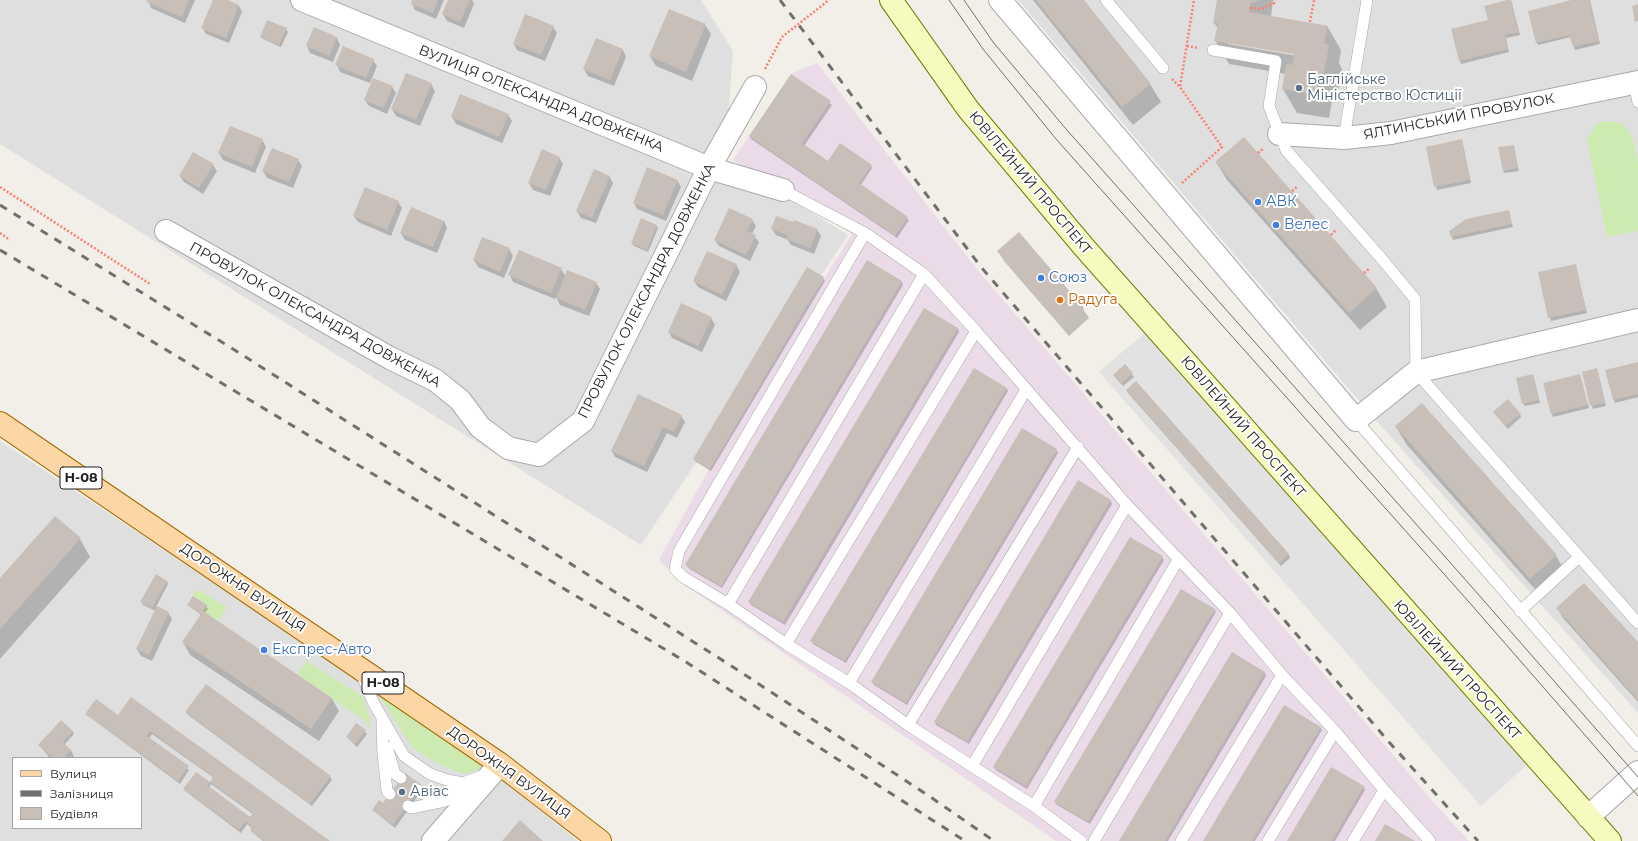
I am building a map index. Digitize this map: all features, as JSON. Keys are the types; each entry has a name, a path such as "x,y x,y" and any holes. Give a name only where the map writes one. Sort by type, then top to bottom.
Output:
{"main road":[{"name":"ЮВІЛЕЙНИЙ ПРОСПЕКТ","path":"891,0 968,109 1083,246 1610,841"},
{"name":"ДОРОЖНЯ ВУЛИЦЯ","path":"0,423 357,665 500,764 600,841"}],"street":[{"name":"ВУЛИЦЯ ОЛЕКСАНДРА ДОВЖЕНКА","path":"302,0 709,168 783,190"},
{"path":"1000,0 1356,420 1416,372 1638,320"},
{"name":"ПРОВУЛОК ОЛЕКСАНДРА ДОВЖЕНКА","path":"166,231 390,358 435,380 460,400 480,427 508,448 539,455 583,421 709,168 756,87"},
{"name":"ЯЛТИНСЬКИЙ ПРОВУЛОК","path":"1279,134 1344,138 1391,133 1637,89"},
{"path":"433,841 500,764"},
{"path":"1588,817 1638,772"}],"lane":[{"path":"1106,0 1163,68"},
{"path":"1344,138 1367,0"},
{"path":"1213,50 1276,61 1269,106 1286,150 1415,298 1416,372 1638,623"},
{"path":"783,190 865,233 924,274 1078,447 1127,505 1230,613 1282,675 1335,731 1384,790 1430,841"},
{"path":"865,233 679,551 675,568 683,577 728,604 786,644 849,683 908,725 1034,806 1082,841"},
{"path":"728,604 924,274"},
{"path":"786,644 976,331"},
{"path":"849,683 1026,390"},
{"path":"1356,420 1638,746"},
{"path":"908,725 1078,447"},
{"path":"972,766 1127,505"},
{"path":"1520,610 1579,557"},
{"path":"1034,806 1178,560"},
{"path":"1094,841 1230,613"},
{"path":"357,665 373,702 404,756 430,774 463,783 481,777"},
{"path":"1181,841 1282,675"},
{"path":"381,716 395,774 401,778"},
{"path":"381,716 382,754 386,791 390,794"},
{"path":"1268,841 1335,731"},
{"path":"418,790 423,794 442,793 461,788 500,764"},
{"path":"408,806 411,808 445,801 461,794 481,777"},
{"path":"1353,841 1384,790"}],"path":[{"path":"756,87 782,37 829,0"},
{"path":"1167,197 1222,147 1180,87 1194,0"},
{"path":"1250,8 1262,9 1274,3 1274,0"},
{"path":"1310,22 1314,0"},
{"path":"0,187 150,284"},
{"path":"0,233 10,240"}],"shaded area":[{"path":"0,0 701,0 733,51 725,159 848,235 641,545 0,144"},
{"path":"1018,0 1638,0 1638,713 1372,416"},
{"path":"817,63 975,267 1435,804 1469,841 1056,841 682,583 659,560 709,469 693,459 798,283 815,293 852,234 733,160 791,74"},
{"path":"1147,331 1528,764 1481,806 1099,372"},
{"path":"0,441 461,747 578,841 0,841"}],"green space":[{"path":"1609,121 1624,125 1633,139 1638,163 1638,231 1607,237 1587,141 1594,127 1601,122"},
{"path":"194,591 200,591 227,607 218,621 203,611 193,596"},
{"path":"307,661 363,697 370,720 370,728 364,720 297,674"},
{"path":"374,687 482,762 481,768 468,773 460,773 436,763 412,747"}],"building":[{"path":"147,0 189,0 182,17 146,2"},
{"path":"213,0 228,0 239,5 226,38 201,28"},
{"path":"412,0 438,0 433,13 411,4"},
{"path":"448,0 470,0 460,22 442,14"},
{"path":"1036,0 1084,0 1151,84 1122,107"},
{"path":"1217,0 1257,0 1256,3 1251,2 1249,12 1328,26 1324,44 1329,45 1323,78 1319,77 1315,95 1282,89 1286,64 1292,65 1294,54 1214,41 1218,23 1213,23"},
{"path":"1511,0 1519,32 1505,35 1508,49 1459,61 1451,29 1488,20 1484,6"},
{"path":"1571,0 1589,0 1599,41 1573,47 1569,35 1536,43 1528,11"},
{"path":"1638,4 1638,21 1635,22 1632,6"},
{"path":"669,9 706,24 686,72 649,56"},
{"path":"525,14 554,26 541,55 513,44"},
{"path":"267,20 287,28 279,45 260,37"},
{"path":"314,27 337,37 329,56 306,46"},
{"path":"596,38 623,49 610,80 583,69"},
{"path":"343,46 374,59 366,78 335,65"},
{"path":"406,73 432,83 416,120 391,109"},
{"path":"791,74 831,101 802,143 828,161 840,143 872,165 859,183 908,217 895,236 749,136"},
{"path":"373,78 393,86 384,108 364,100"},
{"path":"460,94 509,114 499,137 451,117"},
{"path":"230,126 263,139 252,167 218,153"},
{"path":"1244,137 1377,288 1349,313 1215,162"},
{"path":"1462,139 1470,180 1434,187 1426,147"},
{"path":"1514,145 1518,168 1503,171 1498,147"},
{"path":"272,148 299,159 289,182 262,171"},
{"path":"542,149 560,157 546,190 528,183"},
{"path":"193,152 214,164 199,188 179,176"},
{"path":"647,167 678,180 663,215 633,203"},
{"path":"594,169 610,176 592,218 576,211"},
{"path":"365,187 399,201 387,230 353,216"},
{"path":"411,207 444,221 433,247 400,233"},
{"path":"729,208 753,219 747,231 756,235 746,255 714,240"},
{"path":"1509,210 1512,224 1451,237 1449,231 1466,219"},
{"path":"776,216 793,222 794,220 818,229 810,248 786,239 788,235 771,229"},
{"path":"641,218 657,225 647,250 631,243"},
{"path":"1019,232 1084,308 1062,327 997,251"},
{"path":"482,237 510,248 500,272 473,260"},
{"path":"519,250 562,268 551,293 508,275"},
{"path":"707,251 737,264 722,295 693,281"},
{"path":"867,260 902,281 721,586 685,565"},
{"path":"1576,264 1586,310 1548,318 1538,272"},
{"path":"807,267 824,277 710,469 693,459"},
{"path":"567,270 597,282 585,310 556,298"},
{"path":"681,303 712,317 698,346 668,332"},
{"path":"924,308 958,328 783,622 748,602"},
{"path":"1638,362 1638,394 1613,400 1605,370"},
{"path":"1125,364 1133,373 1121,384 1113,375"},
{"path":"974,368 1007,388 845,661 810,641"},
{"path":"1597,368 1605,403 1590,406 1582,372"},
{"path":"1533,374 1539,400 1522,404 1516,378"},
{"path":"1580,374 1588,405 1551,414 1543,383"},
{"path":"1136,381 1289,554 1279,564 1126,390"},
{"path":"638,394 682,415 674,432 663,427 644,466 611,451"},
{"path":"1508,399 1521,414 1505,426 1493,412"},
{"path":"1422,403 1557,555 1530,579 1395,426"},
{"path":"1022,428 1057,449 906,703 871,682"},
{"path":"1078,480 1111,500 967,742 934,722"},
{"path":"55,516 81,538 0,629 0,578"},
{"path":"1130,537 1163,556 1026,786 993,767"},
{"path":"156,574 167,581 152,608 140,602"},
{"path":"1584,583 1638,642 1638,700 1556,608"},
{"path":"1181,589 1215,609 1088,822 1054,802"},
{"path":"193,596 207,605 203,611 332,698 311,729 182,642 201,614 187,605"},
{"path":"157,606 169,612 149,655 136,649"},
{"path":"1232,652 1265,672 1165,841 1119,841"},
{"path":"206,684 331,776 310,804 185,712"},
{"path":"131,697 330,841 264,841 250,830 252,827 245,822 239,830 183,789 196,772 210,782 213,777 150,731 147,736 189,766 178,781 85,714 96,699 118,715","holes":["210,782 253,813 250,817 207,785"]},
{"path":"1284,705 1321,727 1252,841 1203,841"},
{"path":"61,720 73,731 63,742 71,750 65,757 52,757 38,745"},
{"path":"356,723 366,730 355,744 346,737"},
{"path":"1331,767 1364,786 1332,841 1287,841"},
{"path":"405,773 422,785 393,825 372,810 379,800 383,803"},
{"path":"520,820 543,841 502,841"},
{"path":"1385,824 1415,841 1375,841"}],"tram line":[{"path":"949,0 983,49 1056,139 1469,602 1638,796"},
{"path":"964,0 993,42 1066,129 1638,777"}],"railway":[{"path":"780,0 981,267 1389,742 1478,841"},
{"path":"0,205 233,349 733,667 932,798 994,841"},
{"path":"0,250 686,662 965,841"}],"place":[{"name":"Баглійське Міністерство Юстиції","path":"1299,88"},
{"name":"АВК","path":"1258,202"},
{"name":"Велес","path":"1276,225"},
{"name":"Союз","path":"1041,278"},
{"name":"Радуга","path":"1060,300"},
{"name":"Експрес-Авто","path":"264,650"},
{"name":"Авіас","path":"402,792"}]}
